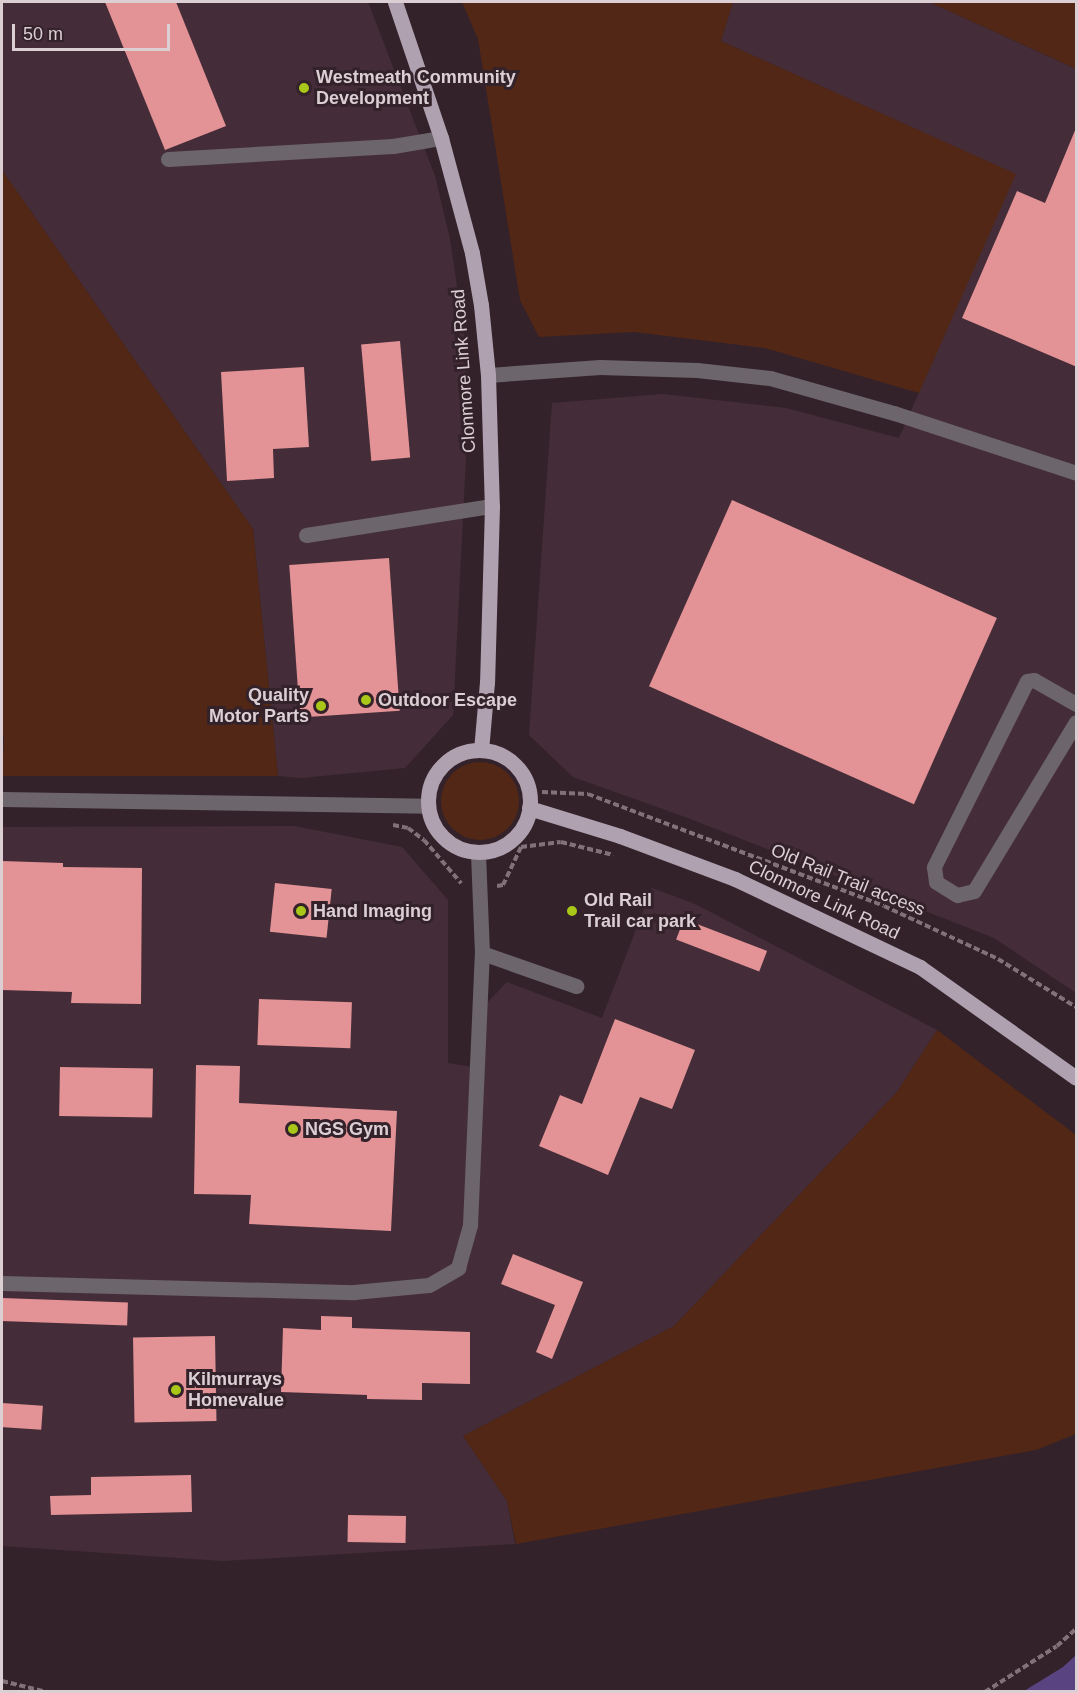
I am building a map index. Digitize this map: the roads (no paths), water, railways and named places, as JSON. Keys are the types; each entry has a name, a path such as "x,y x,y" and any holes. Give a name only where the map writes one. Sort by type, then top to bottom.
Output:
{"main road":[{"name":"Clonmore Link Road","path":"394,2 441,138 472,253 488,375 492,506 487,682 481,750"},
{"path":"481,750 498,754 512,762 523,776 529,792 530,808 525,823 517,835 493,850 478,852 463,849 439,833 428,806 430,788 437,772 449,760 464,752 481,750"},
{"name":"Clonmore Link Road","path":"530,808 620,836 735,879 920,967 1077,1078"}],"street":[{"path":"168,159 393,146 441,138"},
{"path":"488,375 600,367 697,370 770,378 894,413 1077,473"},
{"path":"306,535 492,506"},
{"path":"1077,704 1034,680 1026,681 934,867 933,874 936,882 957,895 974,891 1077,722"},
{"path":"2,799 428,806"},
{"path":"2,1283 354,1292 429,1286 458,1268 470,1225 482,953 478,852"},
{"path":"482,953 576,986"}],"place":[{"name":"Westmeath Community Development","path":"304,88"},
{"name":"Outdoor Escape","path":"366,700"},
{"name":"Quality Motor Parts","path":"321,706"},
{"name":"Hand Imaging","path":"301,911"},
{"name":"Old Rail Trail car park","path":"572,911"},
{"name":"NGS Gym","path":"293,1129"},
{"name":"Kilmurrays Homevalue","path":"176,1390"}]}
